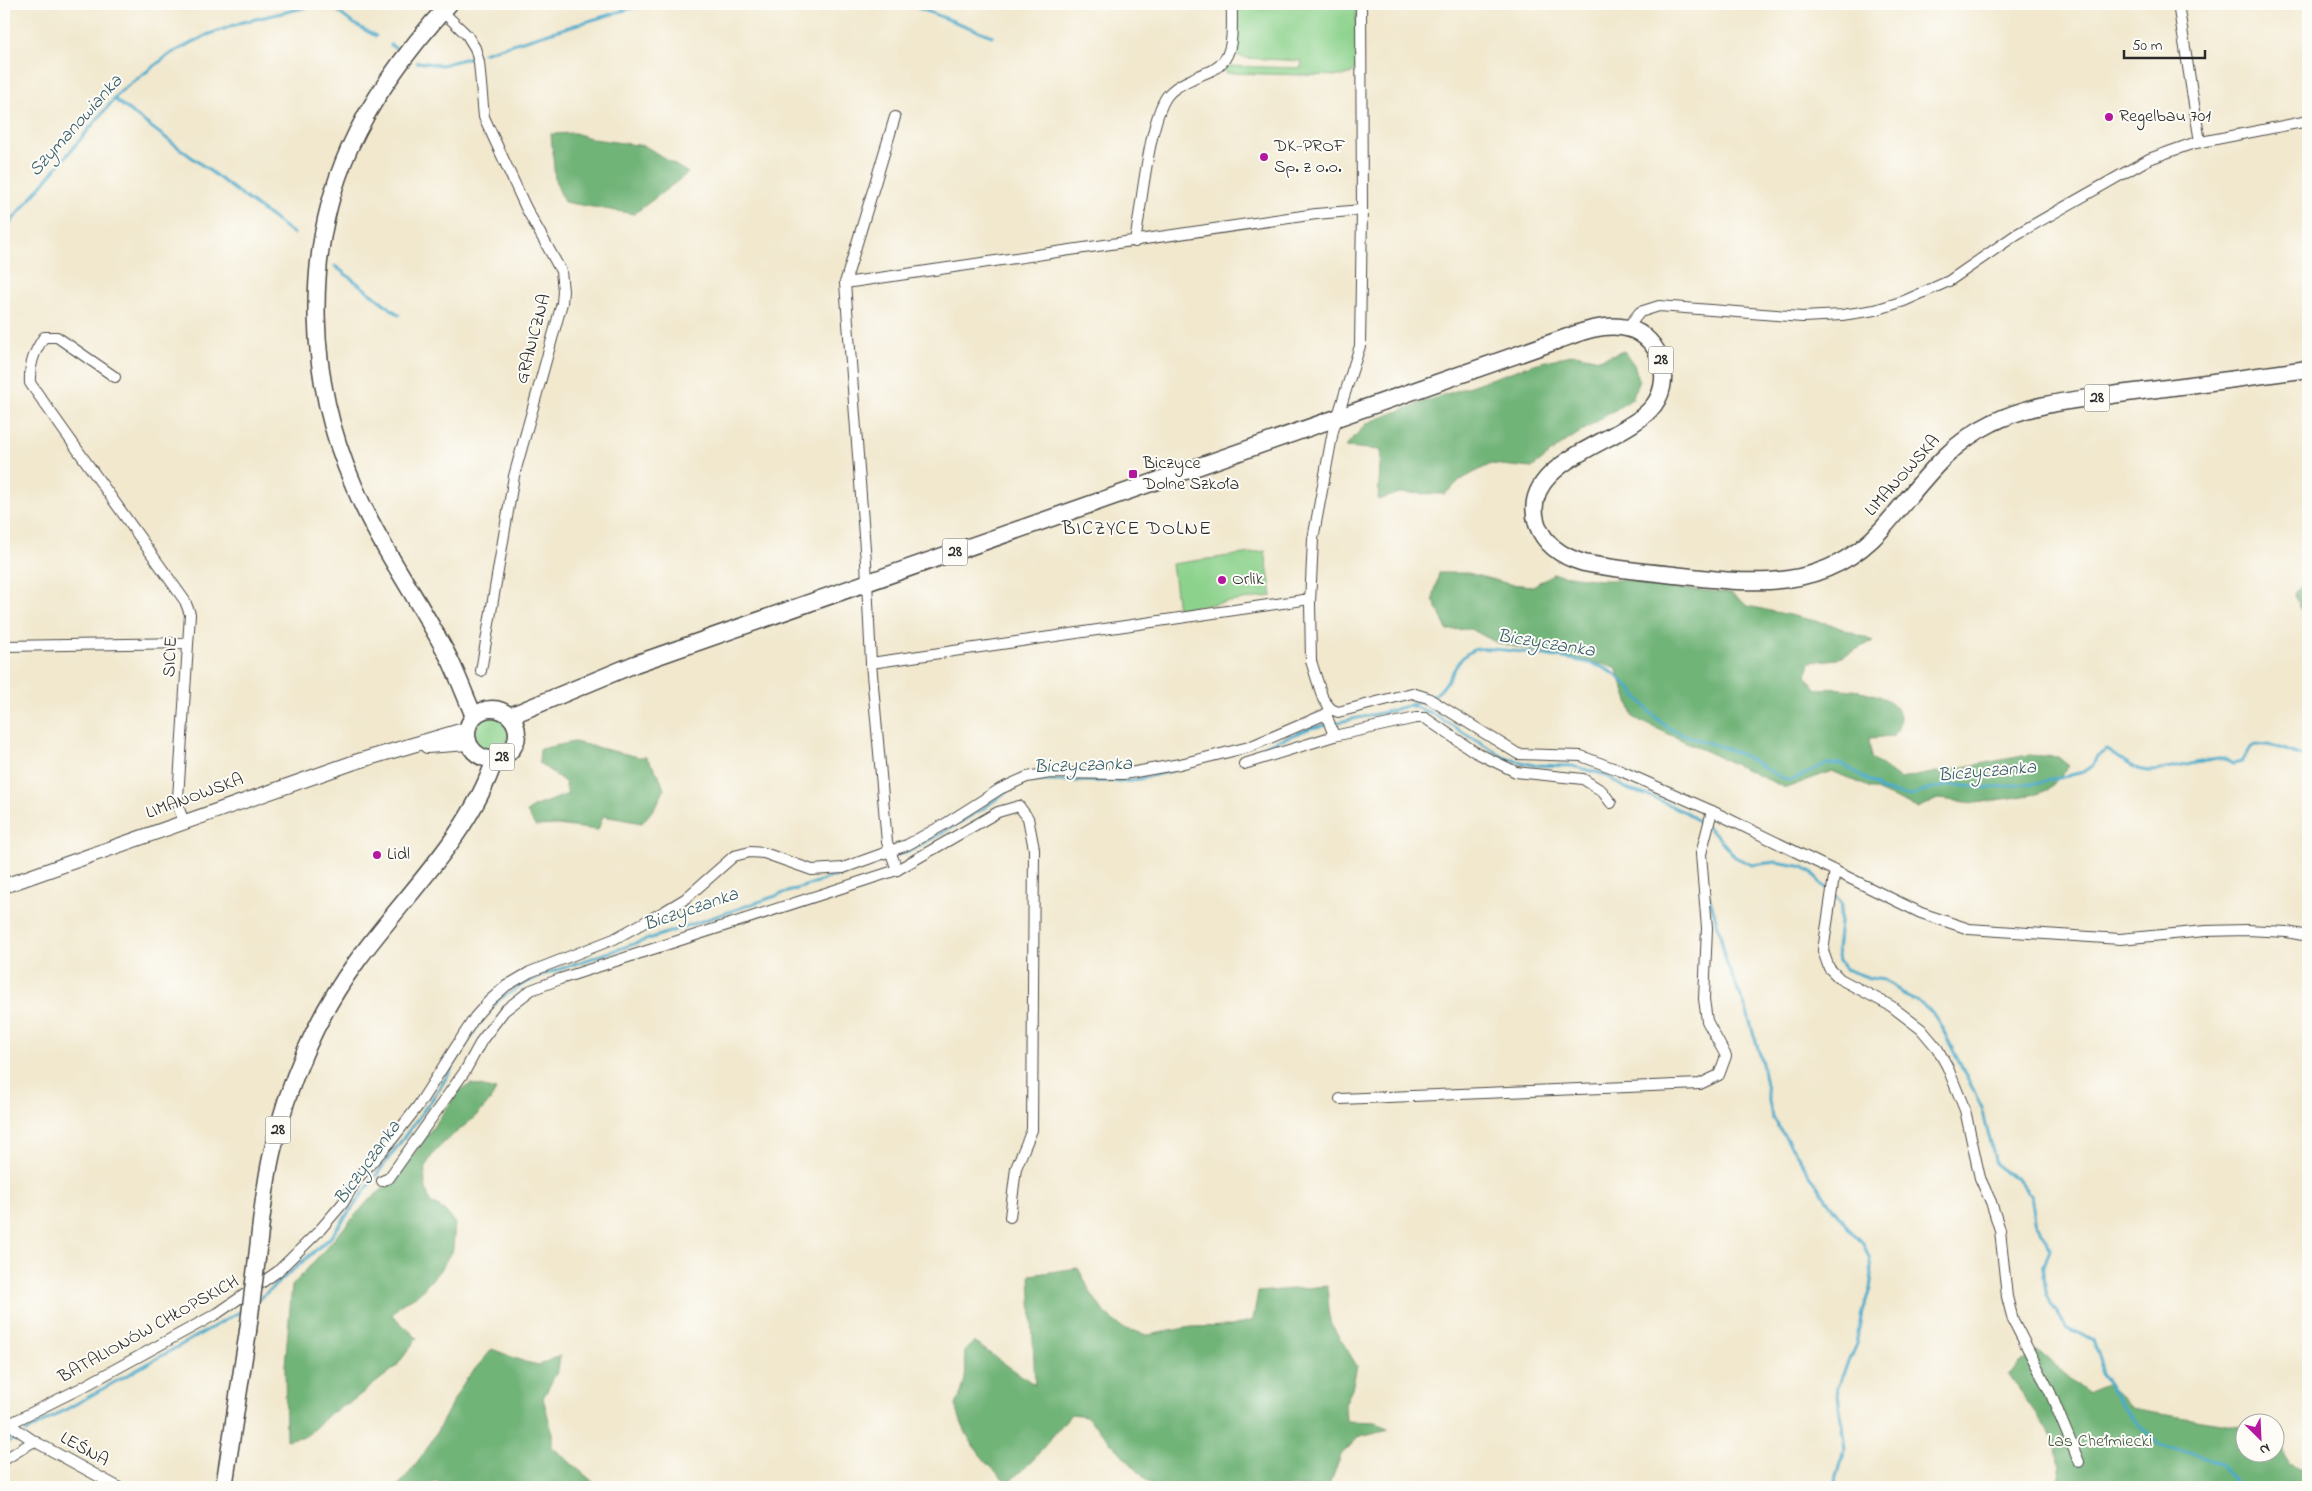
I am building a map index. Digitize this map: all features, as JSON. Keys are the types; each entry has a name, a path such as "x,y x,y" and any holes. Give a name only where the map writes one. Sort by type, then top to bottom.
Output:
{"main road":[{"path":"446,7 406,55 382,89 349,150 333,192 322,236 318,273 317,331 320,367 329,412 354,486 370,522 451,662 474,724 499,709 513,722"},
{"name":"28","path":"488,758 506,755 514,747 513,722 575,690 636,664 1578,334 1605,327 1627,328"},
{"name":"LIMANOWSKA","path":"1627,328 1639,332 1648,338 1660,357 1663,378 1658,399 1637,420 1574,456 1554,472 1539,492 1535,514 1540,530 1546,540 1566,557 1594,565 1758,583 1786,580 1818,573 1836,565 1870,541 1946,456 1962,441 1993,422 2051,404 2308,369"},
{"name":"28","path":"224,1487 248,1331 256,1258 272,1153 282,1115 299,1068 326,1009 355,963 454,836 478,795 477,783 488,758 474,724"},
{"name":"LIMANOWSKA","path":"4,886 184,822 474,724"}],"street":[{"path":"1135,242 1159,110 1167,96 1179,85 1214,69 1228,56 1231,47 1232,4"},
{"path":"1330,721 1311,661 1310,599 1313,539 1336,418 1360,353 1362,210 1361,4"},
{"path":"2178,4 2200,142"},
{"name":"GRANICZNA","path":"446,7 475,48 479,62 484,117 526,208 560,271 563,291 562,303 514,476 481,671"},
{"path":"895,117 845,283 871,663 889,852 896,870"},
{"path":"1627,328 1640,312 1659,306 1816,317 1858,313 1897,303 1949,281 2017,234 2149,159 2200,142 2308,121"},
{"path":"845,283 1316,214 1362,210"},
{"name":"SICIE","path":"115,376 57,337 44,337 37,348 30,368 30,383 185,601 190,614 178,798 184,822"},
{"path":"871,663 1310,599"},
{"path":"4,646 188,643"},
{"path":"1244,764 1330,721 1338,712 1412,692 1432,700 1518,754 1581,756 1712,811 1921,912 1969,930 2120,939 2205,931 2247,930 2286,932 2308,936"},
{"path":"1330,721 1425,718 1475,752 1516,772 1583,779 1602,791 1611,803"},
{"name":"BATALIONÓW CHŁOPSKICH","path":"34,1441 10,1424 81,1388 218,1313 276,1272 318,1231 343,1203 358,1179 418,1106 475,1017 506,986 530,972 614,939 665,912 685,899 734,856 750,852 764,853 812,870 843,868 889,852 945,824 1000,789 1028,777 1050,774 1124,774 1180,764 1249,747 1330,721"},
{"path":"1516,772 1518,754"},
{"path":"382,1181 388,1178 466,1070 482,1040 504,1011 531,990 560,978 896,870 998,812 1019,806 1028,818 1034,849 1032,1130 1016,1168 1010,1217"},
{"path":"1340,1099 1700,1084 1719,1075 1726,1056 1707,1020 1704,999 1707,928 1701,854 1712,811"},
{"path":"1834,870 1823,951 1829,968 1840,979 1891,1006 1921,1029 1937,1048 1956,1086 1968,1121 1980,1178 1991,1202 2000,1230 2007,1297 2013,1320 2050,1392 2079,1462"},
{"path":"4,1460 34,1441"},
{"name":"LEŚNA","path":"34,1441 118,1487"}],"green space":[{"path":"1236,4 1356,4 1357,64 1352,73 1343,76 1225,73 1225,66 1301,68 1302,61 1246,58 1233,54"},
{"path":"575,133 593,139 645,146 688,173 634,214 564,202 555,180 551,134"},
{"path":"1624,351 1634,365 1639,380 1632,399 1565,442 1532,468 1491,464 1460,480 1445,494 1399,493 1378,500 1381,450 1345,447 1367,423 1534,364 1575,354 1599,359"},
{"name":"Orlik","path":"1265,551 1272,596 1178,609 1172,564"},
{"path":"1439,573 1468,573 1509,584 1533,586 1553,574 1601,580 1639,580 1676,588 1731,593 1748,606 1830,624 1873,641 1837,659 1810,662 1806,676 1816,689 1860,691 1889,701 1897,709 1900,721 1894,736 1869,738 1871,758 1900,779 2028,755 2058,757 2069,766 2049,789 2037,794 1976,803 1938,799 1917,808 1832,771 1786,788 1634,718 1616,667 1497,643 1471,629 1447,630 1433,599"},
{"path":"2308,579 2308,613 2301,609 2294,592"},
{"path":"492,717 499,718 504,722 508,727 508,741 504,746 499,750 492,751 485,750 480,746 476,741 475,734 476,727 480,722 485,718"},
{"path":"574,742 646,757 659,775 664,790 656,806 642,823 603,816 598,830 557,825 535,826 527,812 533,807 568,794 565,782 539,763 540,749"},
{"path":"471,1084 496,1090 480,1112 448,1139 431,1157 425,1171 425,1185 430,1202 444,1210 455,1222 453,1249 440,1270 419,1294 400,1305 392,1315 417,1338 396,1367 352,1401 331,1413 306,1436 286,1440 285,1365 292,1286 368,1201 398,1176 459,1091"},
{"path":"1078,1268 1105,1314 1123,1328 1148,1335 1191,1327 1232,1326 1253,1320 1258,1292 1327,1286 1330,1322 1357,1366 1352,1389 1345,1404 1346,1421 1377,1422 1389,1429 1360,1436 1341,1455 1329,1487 1153,1487 1086,1416 1071,1414 1032,1461 1008,1483 975,1448 959,1417 956,1405 965,1378 964,1351 974,1342 1035,1385 1030,1275"},
{"path":"492,1349 525,1362 539,1365 560,1356 558,1370 543,1398 552,1432 552,1447 599,1487 464,1487 457,1483 440,1482 396,1487 426,1450 465,1381"},
{"name":"Las Chełmiecki","path":"2037,1350 2087,1393 2106,1385 2131,1408 2234,1425 2234,1464 2284,1464 2284,1450 2288,1464 2308,1473 2308,1487 2061,1487 2058,1458 2053,1441 2008,1374"}],"waterway":[{"name":"Szymanowianka","path":"4,230 121,91 170,54 207,35 243,22 320,4"},
{"path":"333,4 347,19 376,36"},
{"path":"483,53 645,4"},
{"path":"908,4 992,36"},
{"path":"391,45 395,48"},
{"path":"417,62 442,65 471,57"},
{"path":"114,99 294,234"},
{"path":"335,266 399,315"},
{"name":"Biczyczanka","path":"1431,697 1443,687 1466,654 1473,650 1494,649 1512,651 1553,656 1587,663 1601,667 1616,675 1654,716 1669,728 1733,751 1790,781 1826,764 1842,764 1881,790 1910,796 1934,788 1953,785 1989,788 2044,782 2083,772 2093,765 2097,756 2107,750 2131,766 2148,771 2221,759 2227,759 2232,764 2242,762 2252,746 2259,745 2273,746 2308,758"},
{"name":"Biczyczanka","path":"1266,745 1311,728 1390,711 1425,700"},
{"path":"1409,705 1431,713 1508,759 1534,765 1572,766 1603,774 1629,790 1650,796 1687,813 1716,834 1735,857 1752,865 1776,862 1804,867 1812,872 1820,883 1836,896 1842,905 1837,950 1839,961 1845,969 1870,978 1884,980 1893,985 1907,997 1932,1012 1941,1026 1982,1108 1996,1164 2004,1172 2016,1177 2031,1196 2035,1221 2047,1240 2050,1250 2044,1265 2043,1277 2051,1304 2067,1327 2093,1341 2101,1361 2101,1373 2117,1401 2160,1445 2193,1453 2220,1464 2240,1487"},
{"name":"Biczyczanka","path":"1033,781 1131,781 1175,770"},
{"name":"Biczyczanka","path":"258,1300 330,1238 438,1091 483,1017 500,999 522,985 545,974 912,850 981,810 1007,791"},
{"path":"1709,896 1726,962 1746,1009 1761,1058 1772,1117 1826,1199 1850,1230 1863,1243 1869,1258 1872,1274 1870,1289 1862,1312 1856,1344 1837,1387 1845,1450 1834,1487"},
{"name":"Biczyczanka","path":"26,1432 245,1309"},
{"name":"Biczyczanka","path":"4,1445 21,1435"}],"place":[{"name":"Regelbau 701","path":"2109,117"},
{"name":"DK-PROF Sp. z o.o.","path":"1264,157"},
{"name":"Biczyce Dolne Szkoła","path":"1133,474"},
{"name":"Orlik","path":"1222,580"},
{"name":"Lidl","path":"377,855"}],"district":[{"name":"BICZYCE DOLNE","path":"1137,529"}]}
